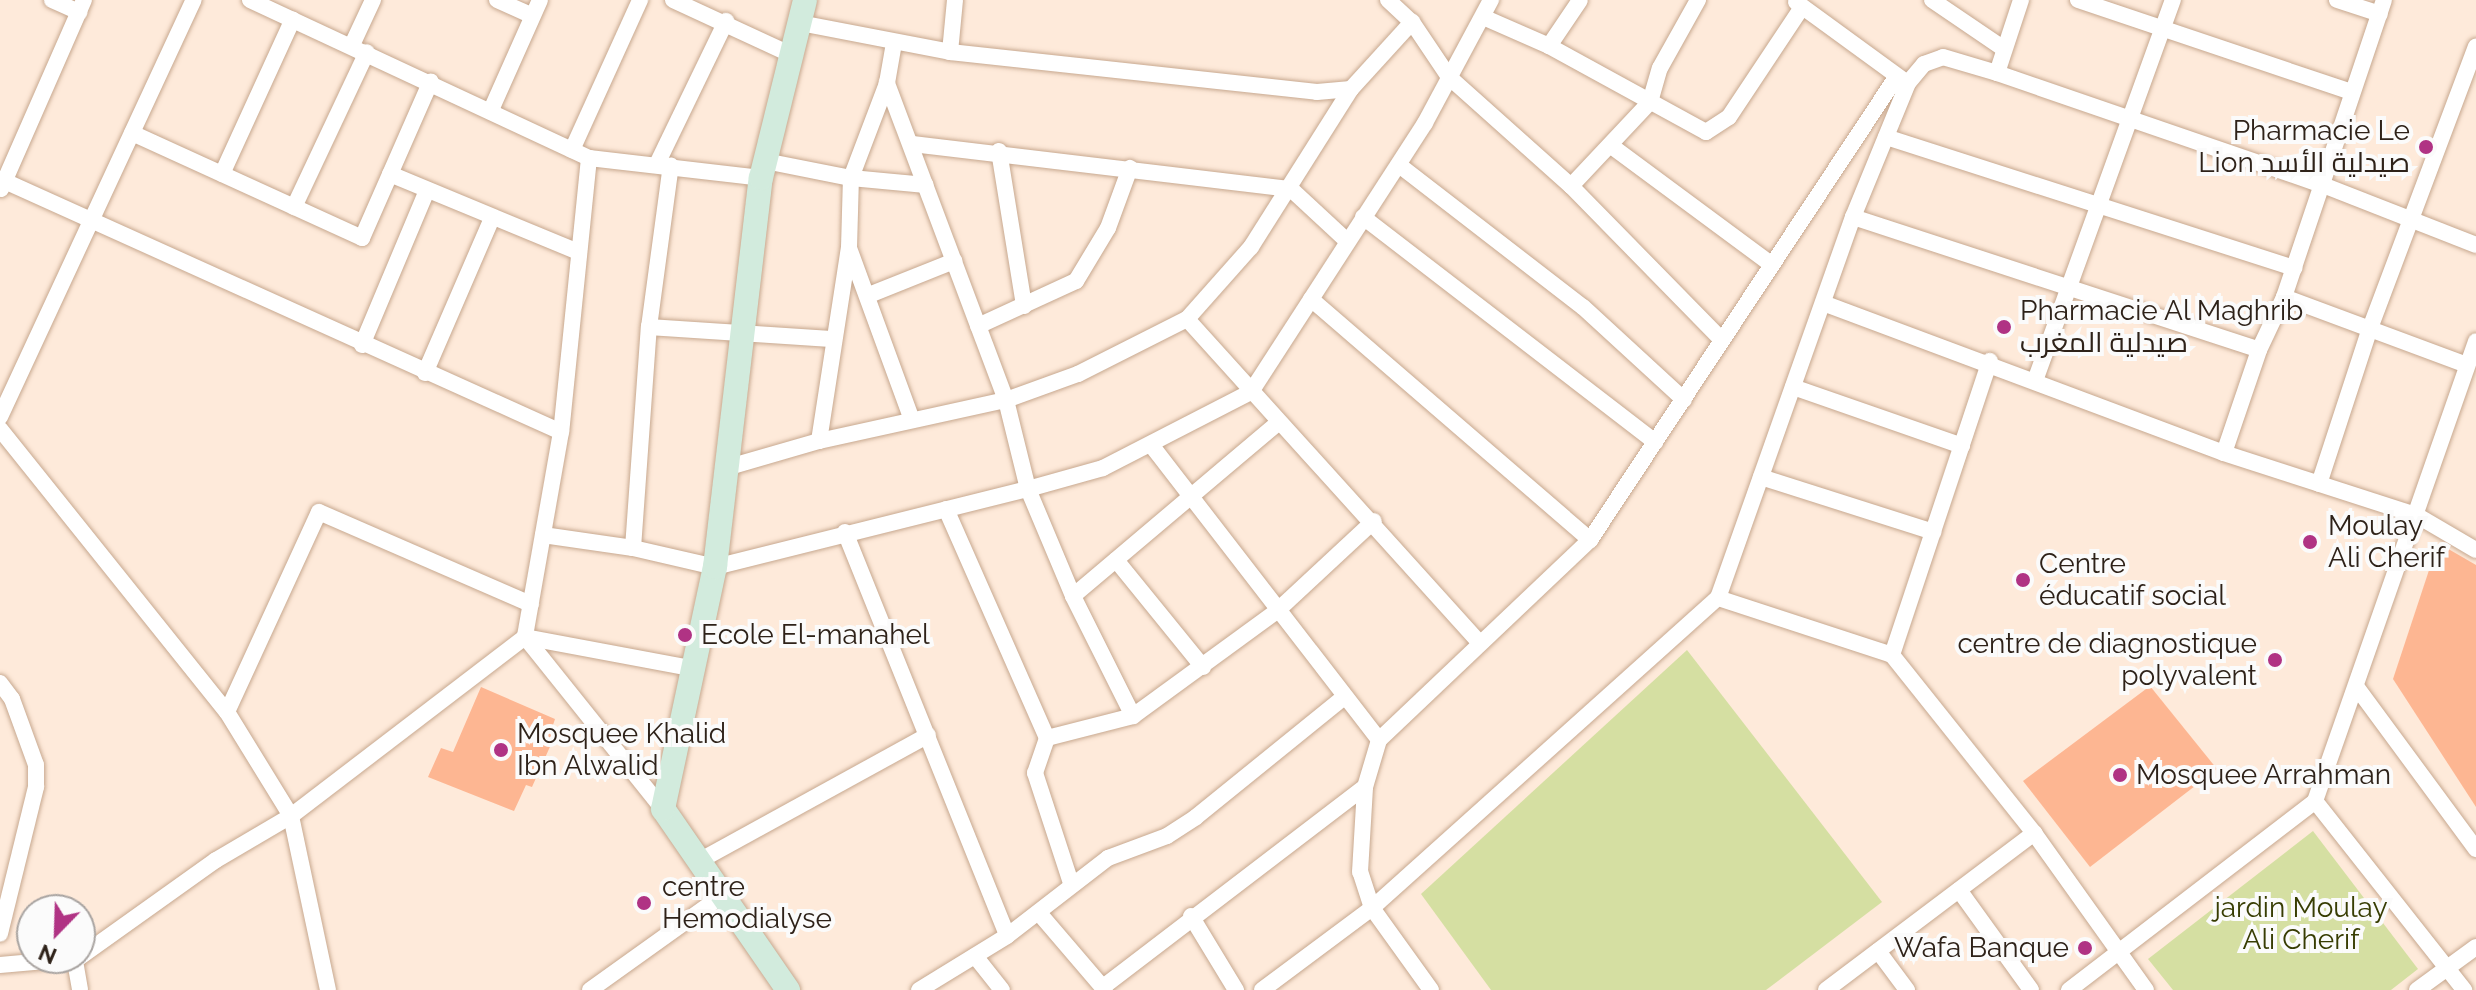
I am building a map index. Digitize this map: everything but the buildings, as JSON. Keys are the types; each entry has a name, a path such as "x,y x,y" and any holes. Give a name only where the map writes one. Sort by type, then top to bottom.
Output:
{"main road":[{"path":"788,990 663,809 715,567 763,169 803,12"}],"street":[{"path":"52,0 82,6 1,184 561,432"},
{"path":"0,417 194,0"},
{"path":"250,0 431,81 589,158 763,169 926,185"},
{"path":"294,207 360,48 373,0"},
{"path":"497,0 533,16"},
{"path":"491,110 540,0"},
{"path":"572,150 640,0"},
{"path":"673,0 726,21 792,55"},
{"path":"950,52 955,0"},
{"path":"1388,0 1412,22 1449,77 1571,186 1721,339"},
{"path":"543,535 633,548 715,567 1103,468 1152,446 1251,392 1399,165 1491,0"},
{"path":"1549,46 1580,0"},
{"path":"1571,186 1650,102 1660,68 1698,0"},
{"path":"1932,0 2004,49"},
{"path":"1997,73 2021,0"},
{"path":"2078,0 2352,92"},
{"path":"2036,378 2133,120 2173,0"},
{"path":"2224,453 2259,350 2284,297 2382,7 2337,0"},
{"path":"1483,17 1549,46 1706,132 1717,129 1798,3 1902,79"},
{"path":"803,12 894,43 950,52 1317,92 1351,89"},
{"path":"222,174 293,19"},
{"path":"633,548 664,164 726,21"},
{"path":"729,467 819,441 1006,400 1078,374 1187,319 1225,282 1291,189 1351,89 1412,22"},
{"path":"819,441 831,339 849,248 851,178 887,83 894,43"},
{"path":"2319,484 2369,331 2413,221 2476,46"},
{"path":"1431,990 1372,908 1360,872 1365,787 1379,740 1590,540 1771,264 1902,79 1924,64 1943,57 2323,185 2476,245"},
{"path":"1262,990 1372,908 1718,598 1853,217 1886,137 1902,79"},
{"path":"132,133 362,238 431,81"},
{"path":"887,83 1006,400 1028,489 1073,596 1133,716"},
{"path":"1886,137 2294,268"},
{"path":"912,144 999,151 1291,189 1347,241"},
{"path":"1610,145 1771,264"},
{"path":"999,151 1024,306"},
{"path":"96,946 216,860 291,816 525,637 561,432 576,251 589,158"},
{"path":"1399,165 1583,307 1684,400"},
{"path":"978,326 1068,286 1083,271 1108,228 1130,168"},
{"path":"390,174 576,251"},
{"path":"362,345 427,190"},
{"path":"1363,217 1655,442"},
{"path":"1853,217 2259,350"},
{"path":"425,373 492,218"},
{"path":"849,248 869,295 912,420"},
{"path":"869,295 954,261"},
{"path":"2284,297 2467,365"},
{"path":"1311,299 1590,540"},
{"path":"1823,303 2036,378 2224,453 2416,515 2476,550"},
{"path":"1187,319 1278,423 1374,521 1480,643"},
{"path":"649,327 831,339"},
{"path":"2069,990 2315,801 2358,689 2476,341"},
{"path":"1892,655 1990,361"},
{"path":"1793,387 1962,446"},
{"path":"1073,596 1278,423"},
{"path":"0,429 227,712 291,816 328,990"},
{"path":"1152,446 1189,499 1379,740"},
{"path":"1761,477 1933,532"},
{"path":"946,509 1047,738 1035,773 1071,883"},
{"path":"227,712 319,512 531,604"},
{"path":"1047,738 1133,716 1277,611 1374,521"},
{"path":"845,532 1007,936"},
{"path":"1116,560 1203,667"},
{"path":"1718,598 1892,655 2034,833 2146,990"},
{"path":"525,637 691,668"},
{"path":"525,637 663,809"},
{"path":"0,683 12,699 36,765 36,787 0,934"},
{"path":"2358,689 2474,843"},
{"path":"919,990 1007,936 1039,913 1071,883 1108,858 1167,836 1343,698"},
{"path":"701,860 928,735"},
{"path":"1039,913 1104,989 1191,916 1365,787"},
{"path":"2315,801 2449,967 2464,990"},
{"path":"1826,990 2034,833"},
{"path":"1959,890 2031,990"},
{"path":"590,990 724,894"},
{"path":"1191,916 1236,990"},
{"path":"2417,990 2476,947"},
{"path":"1878,951 1907,990"},
{"path":"975,956 1002,990"}],"green space":[{"path":"1687,650 1882,902 1766,990 1491,990 1421,894"},
{"name":"jardin Moulay Ali Cherif","path":"2313,831 2418,969 2391,990 2173,990 2148,959"}],"place":[{"name":"Pharmacie Le Lion صيدلية الأسد","path":"2426,147"},
{"name":"Pharmacie Al Maghrib صيدلية المغرب","path":"2004,327"},
{"name":"Moulay Ali Cherif","path":"2310,542"},
{"name":"Centre éducatif social","path":"2023,580"},
{"name":"Ecole El-manahel","path":"685,635"},
{"name":"centre de diagnostique polyvalent","path":"2275,660"},
{"name":"Mosquee Khalid Ibn Alwalid","path":"501,750"},
{"name":"Mosquee Arrahman","path":"2120,775"},
{"name":"centre Hemodialyse","path":"644,903"},
{"name":"Wafa Banque","path":"2085,948"}]}
